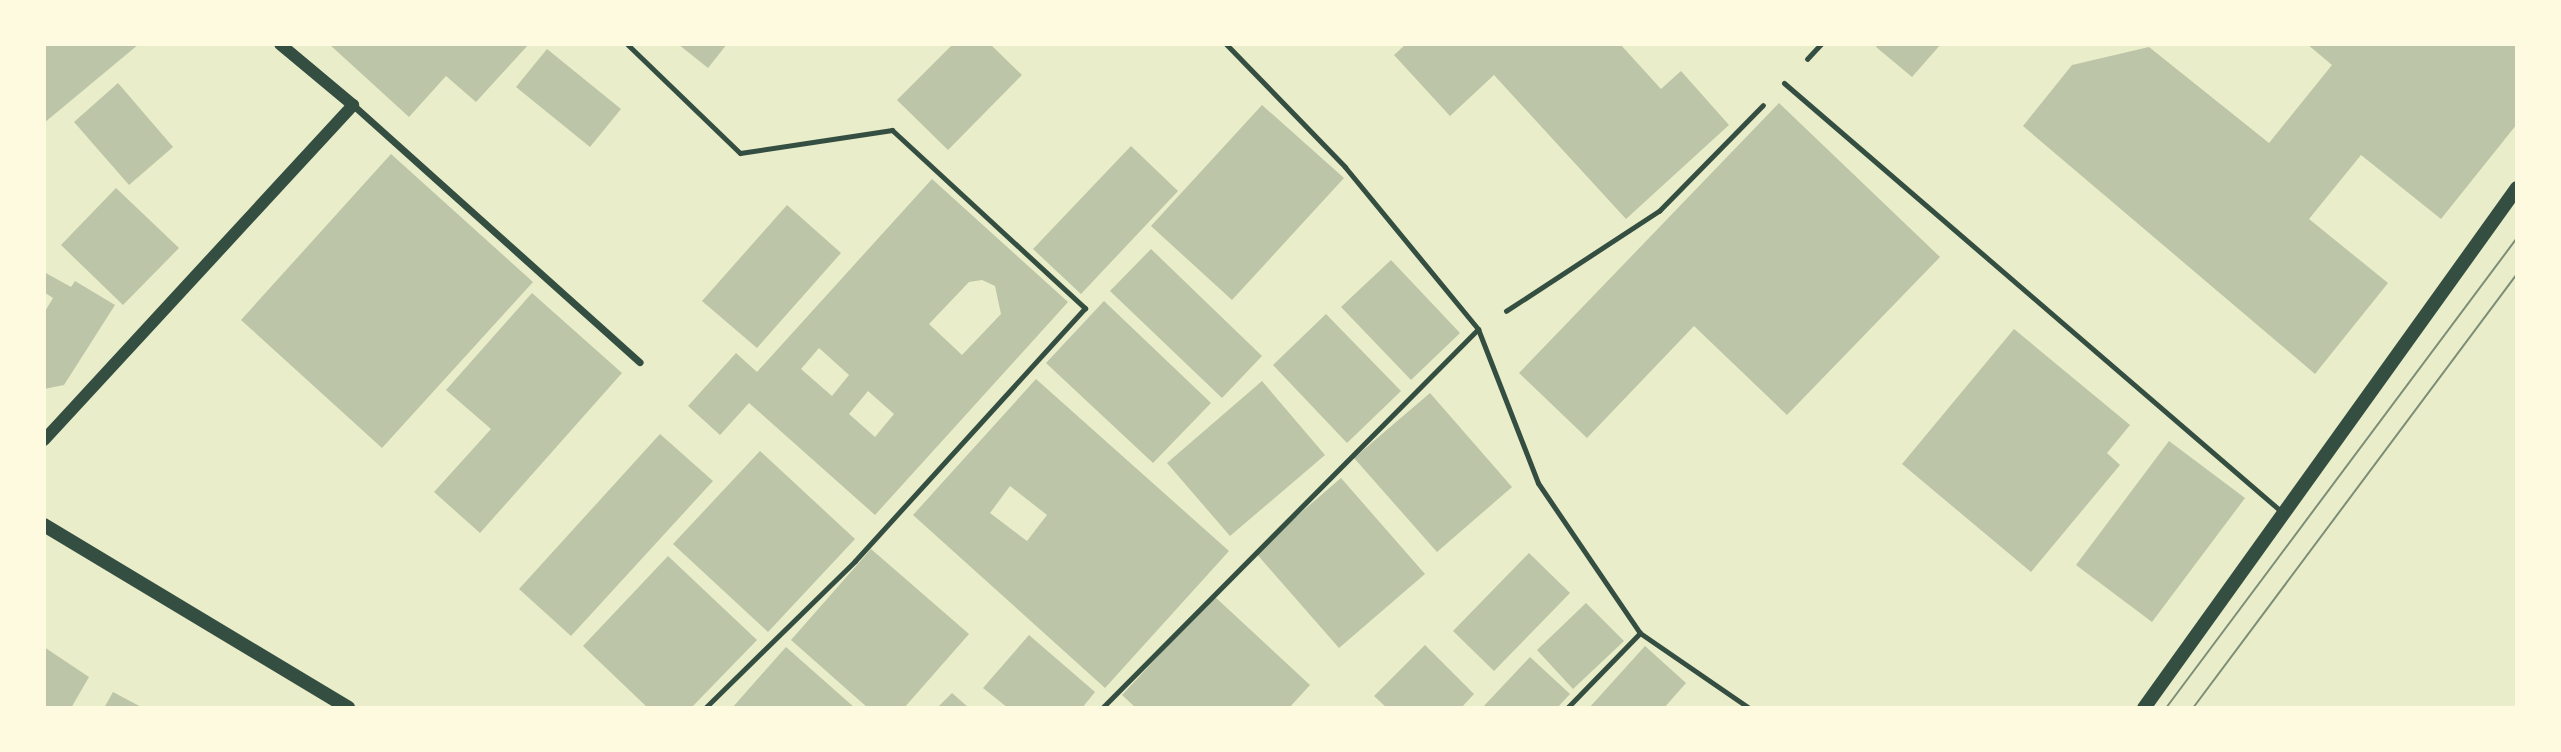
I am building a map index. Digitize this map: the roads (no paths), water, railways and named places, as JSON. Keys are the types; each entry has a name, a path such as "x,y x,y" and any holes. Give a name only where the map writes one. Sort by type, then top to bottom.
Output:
{"main road":[{"path":"2144,708 2515,194"},
{"path":"44,525 348,708"}],"street":[{"path":"280,44 353,105 639,362"},
{"path":"44,440 353,105"}],"lane":[{"path":"627,44 740,153 892,130 1085,308 855,561 705,708"},
{"path":"1226,44 1345,167 1478,329 1538,483 1640,633 1749,708"},
{"path":"1784,83 2284,514"},
{"path":"1102,708 1478,329"},
{"path":"1567,708 1640,633"}],"tram line":[{"path":"2166,708 2517,238"},
{"path":"2193,708 2517,274"}]}
